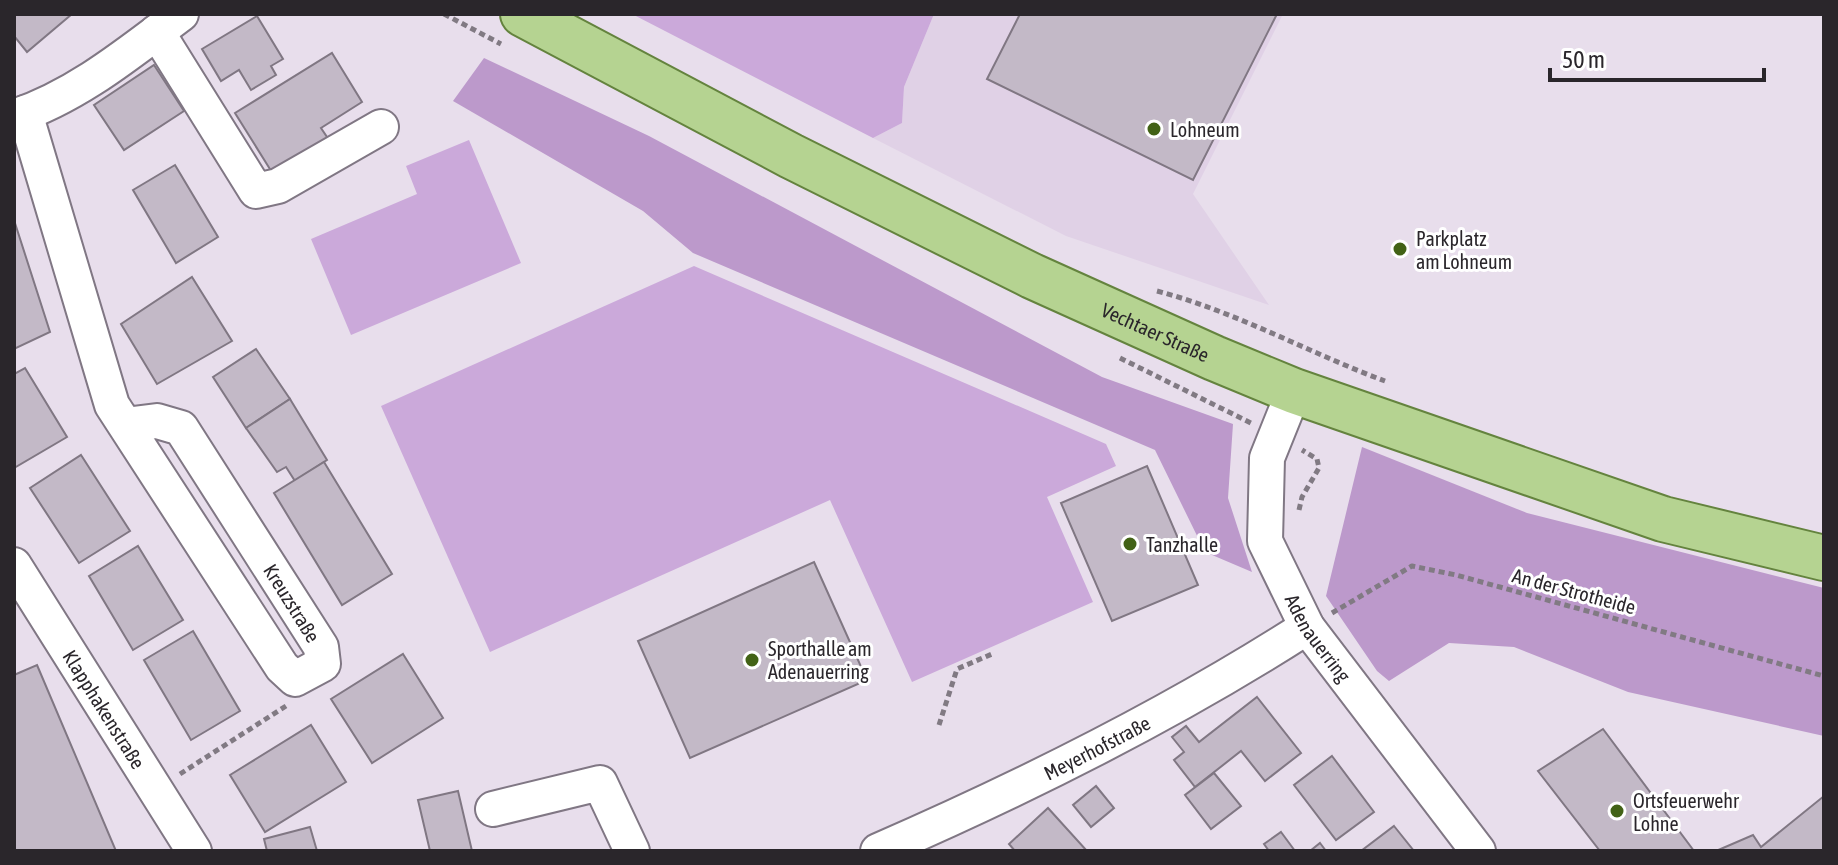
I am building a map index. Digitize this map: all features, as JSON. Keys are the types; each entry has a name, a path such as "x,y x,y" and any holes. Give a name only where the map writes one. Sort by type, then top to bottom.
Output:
{"main road":[{"name":"Vechtaer Straße","path":"523,14 791,156 1032,276 1294,391 1663,519 1824,558"}],"street":[{"path":"295,679 282,667 112,405 19,115 55,101 169,23 256,191 278,186 381,127"},
{"name":"Adenauerring","path":"1294,391 1274,434 1267,458 1265,541 1316,622 1362,704 1478,851"},
{"name":"Kreuzstraße","path":"125,425 157,421 181,428 321,647 323,664 295,679"},
{"name":"Klapphakenstraße","path":"14,565 194,851"},
{"name":"Meyerhofstraße","path":"879,851 1022,784 1247,666 1316,622"},
{"path":"493,809 600,783 632,851"}],"path":[{"path":"1233,316 1312,354 1399,387"},
{"path":"1199,399 1274,434 1317,459 1319,468 1302,497 1295,526"},
{"name":"An der Strotheide","path":"1316,622 1412,566 1456,575 1824,676"},
{"path":"939,725 957,669 992,654"},
{"path":"155,790 296,700 295,679"}],"shaded area":[{"path":"632,14 934,14 904,87 902,123 873,138"},
{"path":"934,14 1283,14 1193,194 1269,305 1066,236 873,138 902,123 904,87"},
{"path":"484,58 649,136 1102,377 1233,424 1228,498 1252,572 1205,552 1155,450 693,253 643,211 453,101"},
{"path":"469,140 521,263 351,335 311,239 417,194 406,166"},
{"path":"694,266 1106,444 1116,466 1047,497 1093,602 912,682 830,500 490,652 381,406"},
{"path":"1362,447 1527,513 1824,588 1824,736 1628,692 1514,647 1449,643 1389,681 1377,671 1326,596"}],"building":[{"path":"14,14 72,14 27,52 14,36"},
{"name":"Lohneum","path":"1020,14 1277,14 1193,180 987,79"},
{"path":"257,16 283,59 271,66 276,75 251,90 239,70 221,81 202,49"},
{"path":"332,53 362,102 321,128 329,140 273,174 235,113"},
{"path":"154,65 184,111 124,150 94,105"},
{"path":"175,165 218,237 176,263 133,190"},
{"path":"14,220 50,332 14,349"},
{"path":"192,277 232,341 157,384 121,324"},
{"path":"256,349 290,399 246,428 213,377"},
{"path":"25,368 67,437 14,468 14,374"},
{"path":"290,399 327,460 295,481 286,467 277,472 246,428"},
{"path":"81,455 130,531 79,563 30,488"},
{"path":"324,462 392,574 342,605 274,493"},
{"name":"Tanzhalle","path":"1147,466 1198,585 1112,621 1061,503"},
{"path":"138,546 183,620 133,650 89,576"},
{"name":"Sporthalle am Adenauerring","path":"814,562 867,680 690,758 638,641"},
{"path":"193,631 240,711 191,740 144,660"},
{"path":"403,654 443,718 372,763 331,699"},
{"path":"37,665 116,851 14,851 14,675"},
{"path":"1257,697 1301,753 1265,781 1241,751 1195,787 1174,760 1184,752 1172,737 1186,726 1199,742"},
{"path":"311,725 346,782 265,832 230,775"},
{"name":"Ortsfeuerwehr Lohne","path":"1603,729 1694,851 1600,851 1538,771"},
{"path":"1332,756 1374,812 1336,840 1294,785"},
{"path":"1214,773 1241,806 1211,829 1185,795"},
{"path":"1096,786 1114,808 1091,827 1073,805"},
{"path":"458,791 472,851 430,851 418,800"},
{"name":"Ortsfeuerwehr Lohne","path":"1824,796 1824,851 1716,851 1753,835 1761,847"},
{"path":"1048,808 1087,851 1015,851 1009,844"},
{"path":"1394,826 1414,851 1361,851"},
{"path":"310,827 317,851 267,851 264,839"},
{"path":"1281,832 1295,851 1269,851 1264,844"},
{"path":"1320,843 1326,851 1310,851"}],"place":[{"name":"Lohneum","path":"1154,129"},
{"name":"Parkplatz am Lohneum","path":"1400,249"},
{"name":"Tanzhalle","path":"1130,544"},
{"name":"Sporthalle am Adenauerring","path":"752,660"},
{"name":"Ortsfeuerwehr Lohne","path":"1617,811"}]}
